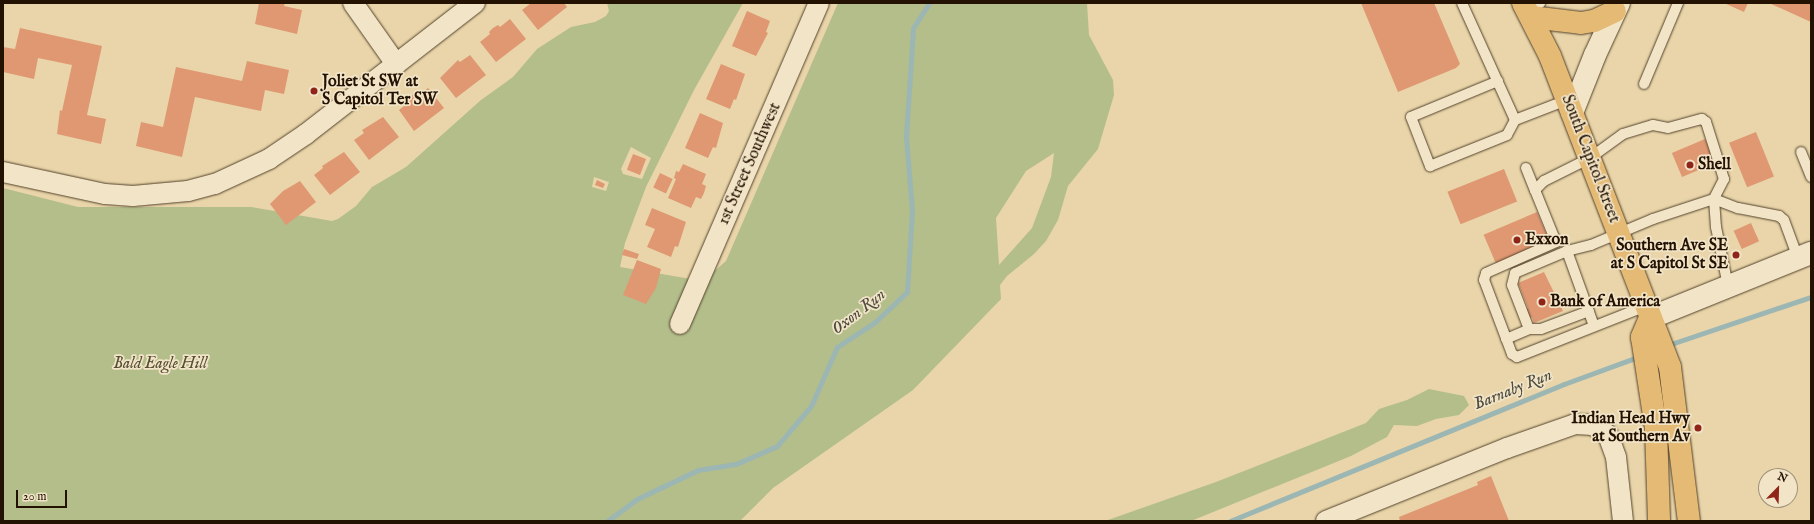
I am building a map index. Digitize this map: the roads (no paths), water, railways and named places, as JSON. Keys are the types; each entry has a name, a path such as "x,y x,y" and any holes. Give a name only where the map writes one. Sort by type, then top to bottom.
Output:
{"main road":[{"path":"1530,8 1581,23 1594,21 1617,7"},
{"path":"1570,106 1617,7"},
{"name":"South Capitol Street","path":"1530,8 1619,233 1649,323"},
{"path":"1649,323 1728,286 1805,256"},
{"path":"1649,323 1670,367 1689,521"},
{"path":"1649,323 1650,381 1656,428 1660,521"}],"street":[{"path":"353,3 368,11 396,64"},
{"path":"3,172 105,194 133,196 160,195 215,184 269,159 306,134 475,3"},
{"name":"1st Street Southwest","path":"680,324 819,3"},
{"path":"1326,521 1507,448 1575,424 1602,429 1608,435 1616,457 1623,521"}],"lane":[{"path":"1462,3 1515,120"},
{"path":"1644,84 1678,3"},
{"path":"1498,82 1411,117 1430,166 1507,135 1515,120 1570,106"},
{"path":"1535,190 1544,181 1590,158 1623,134 1652,125 1668,128 1702,119 1706,122 1724,179 1714,199 1716,227 1728,286"},
{"path":"1801,152 1811,177"},
{"path":"1526,168 1556,242 1486,273 1484,280 1512,354 1517,357 1594,326 1649,323"},
{"path":"1529,329 1512,285 1515,273 1567,251 1591,245 1619,233 1714,199 1738,208 1779,216 1784,220 1805,256"},
{"path":"1567,251 1594,326"},
{"path":"1506,339 1529,329 1541,329 1589,311"}],"waterway":[{"name":"Oxon Run","path":"607,521 639,498 698,470 736,464 777,446 811,406 837,347 875,322 907,292 912,210 906,137 913,28 929,3"},
{"name":"Barnaby Run","path":"1668,345 1811,297"},
{"name":"Barnaby Run","path":"1230,521 1564,384 1640,356"}],"place":[{"name":"Joliet St SW at S Capitol Ter SW","path":"314,91"},
{"name":"Shell","path":"1690,165"},
{"name":"Exxon","path":"1517,240"},
{"name":"Southern Ave SE at S Capitol St SE","path":"1736,255"},
{"name":"Bank of America","path":"1542,302"},
{"name":"Indian Head Hwy at Southern Av","path":"1698,428"}],"park label":[{"name":"Bald Eagle Hill","path":"160,364"}]}
